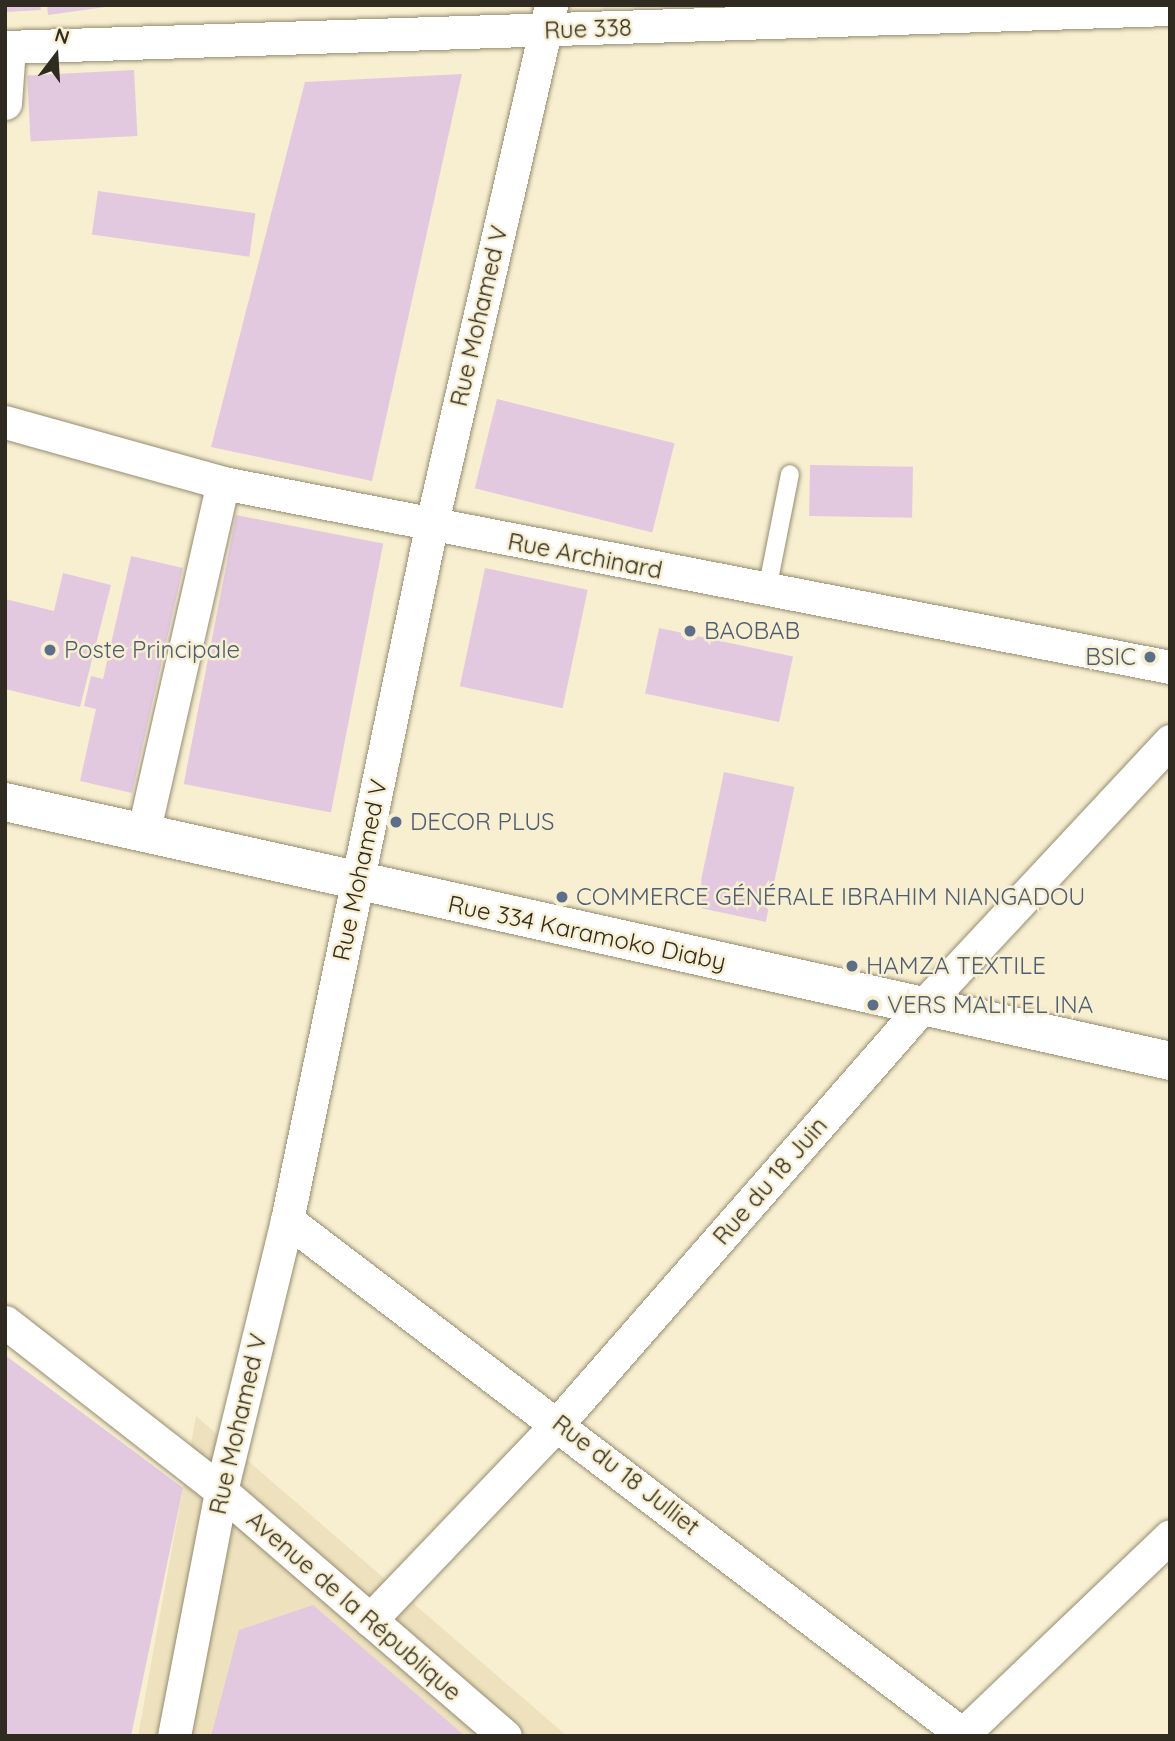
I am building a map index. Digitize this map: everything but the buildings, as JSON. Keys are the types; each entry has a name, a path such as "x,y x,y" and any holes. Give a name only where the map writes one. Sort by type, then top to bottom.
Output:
{"main road":[{"name":"Rue 334 Karamoko Diaby","path":"5,802 358,883 1170,1061"}],"street":[{"name":"Rue 338","path":"7,47 548,18 1170,9"},
{"name":"Rue Mohamed V","path":"174,1736 221,1491 287,1220 431,527 548,18"},
{"path":"5,103 7,47"},
{"name":"Rue Archinard","path":"5,422 223,483 431,527 1170,667"},
{"path":"143,834 223,483"},
{"name":"Rue du 18 Juin","path":"370,1620 559,1422 922,1007 1170,741"},
{"name":"Rue du 18 Julliet","path":"287,1220 559,1422 962,1735"},
{"name":"Avenue de la République","path":"5,1322 221,1491 505,1736"},
{"path":"962,1735 1170,1536"}],"lane":[{"path":"767,590 790,474"}],"shaded area":[{"path":"196,1416 567,1736 138,1736"}],"place":[{"name":"BAOBAB","path":"690,631"},
{"name":"Poste Principale","path":"50,650"},
{"name":"BSIC","path":"1150,657"},
{"name":"DECOR PLUS","path":"396,822"},
{"name":"COMMERCE GÉNÉRALE IBRAHIM NIANGADOU","path":"562,897"},
{"name":"HAMZA TEXTILE","path":"852,966"},
{"name":"VERS MALITEL INA","path":"873,1005"}]}
